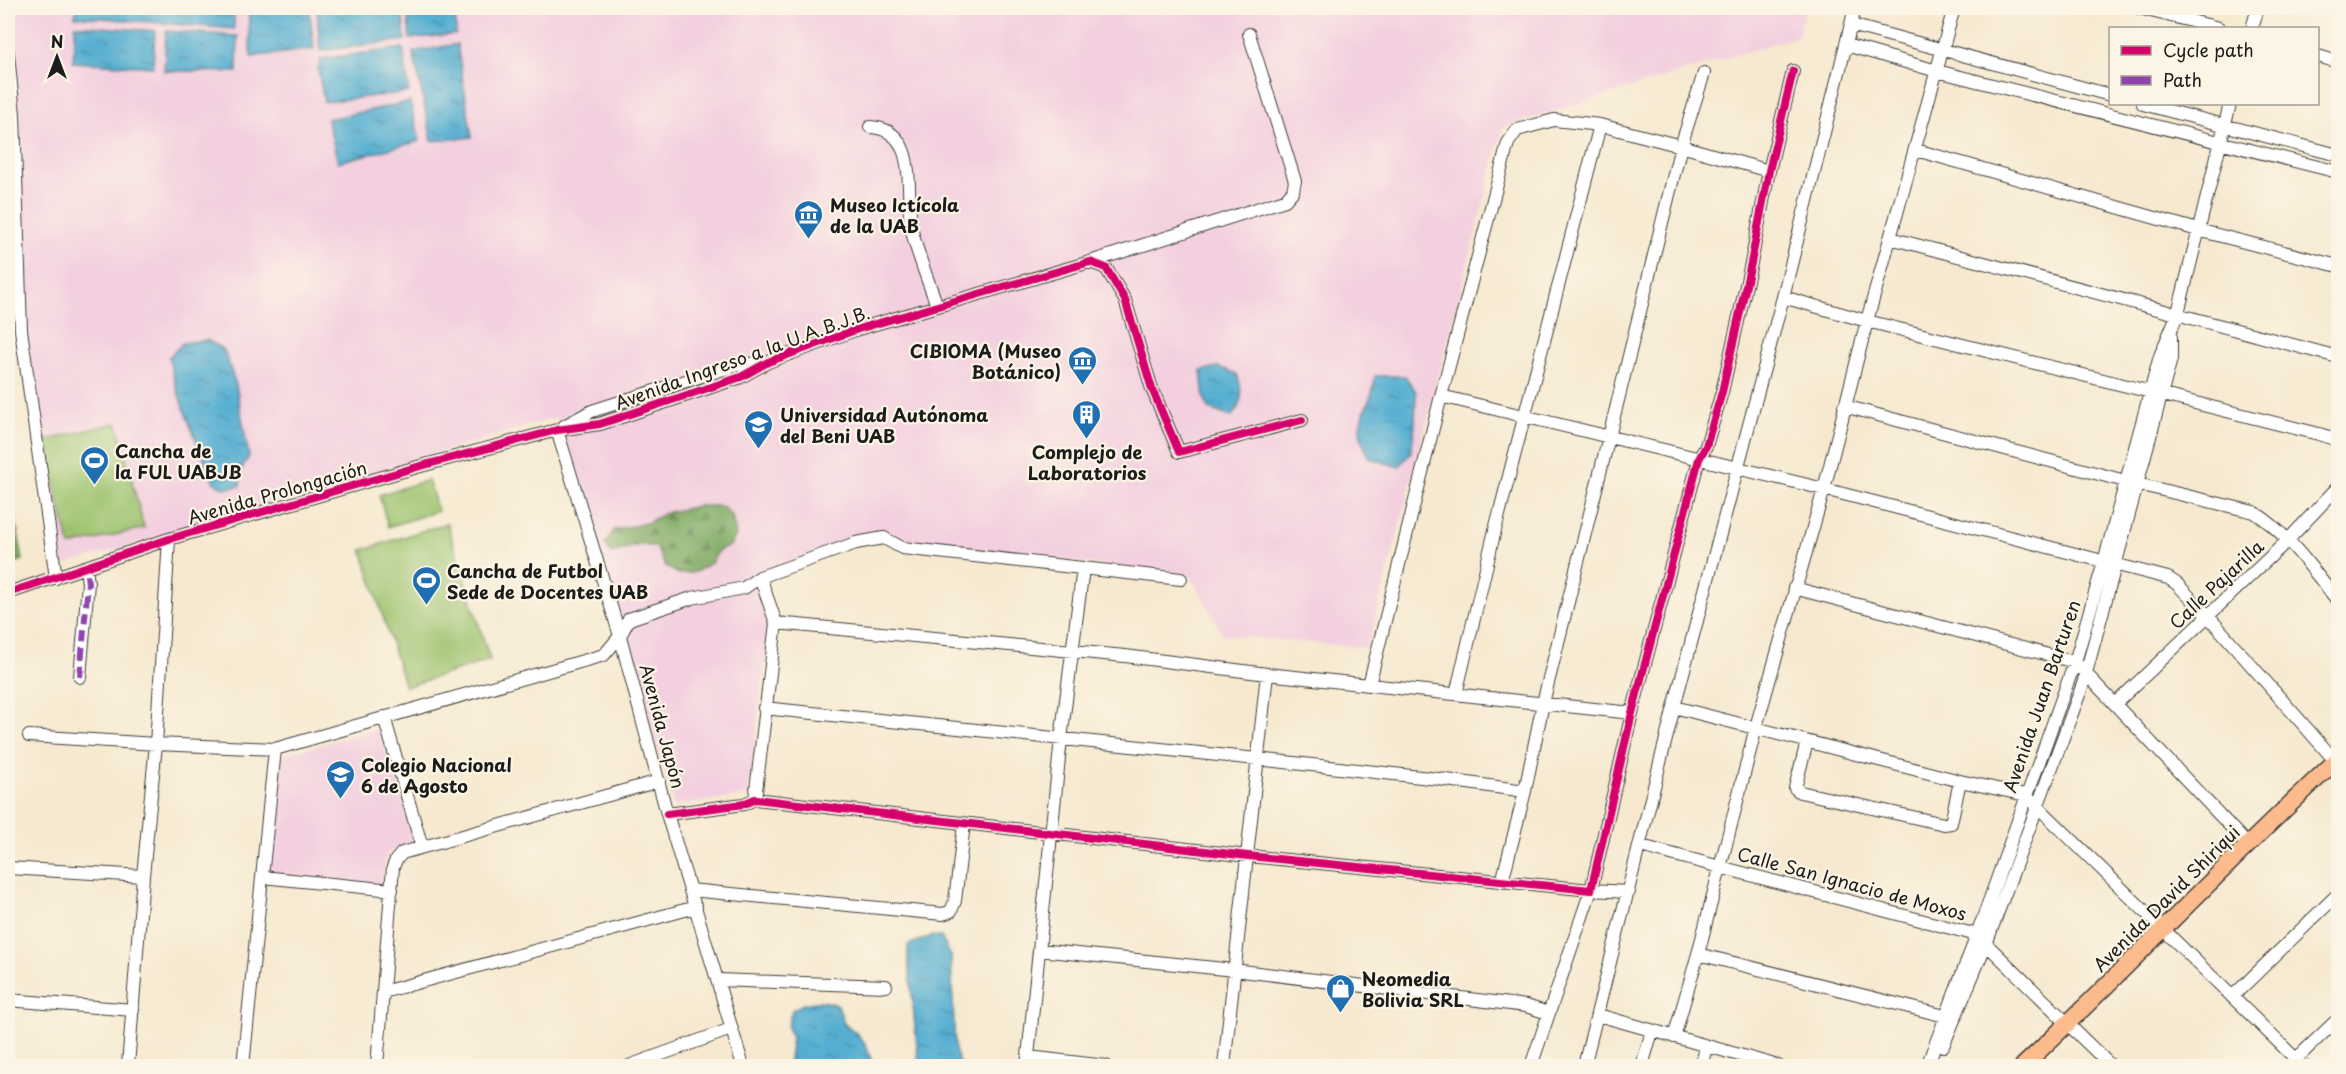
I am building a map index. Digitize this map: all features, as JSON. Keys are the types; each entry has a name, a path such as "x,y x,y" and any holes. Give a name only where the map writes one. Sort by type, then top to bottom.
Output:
{"main road":[{"name":"Avenida David Shiriqui","path":"2023,1066 2068,1024 2247,844 2338,761"}],"street":[{"path":"1584,1066 1674,707 1783,297 1855,8"},
{"path":"1674,1037 1721,868 1756,727 1824,489 1867,321 1954,8"},
{"path":"2139,8 2215,27"},
{"path":"2252,27 2258,8"},
{"path":"1851,25 2109,95"},
{"name":"Avenida Ingreso a la U.A.B.J.B.","path":"557,430 592,411 736,366 768,362 858,329 1090,262 1285,200 1293,191 1295,181 1249,34"},
{"path":"1846,45 1937,71 2338,172"},
{"path":"8,54 14,115 12,202 21,330 56,578"},
{"path":"2319,56 2338,62"},
{"path":"1531,1066 1591,890 1632,713 1699,459 1706,446 1722,392 1769,171 1793,71"},
{"path":"1502,882 1525,791 1543,703 1609,437 1682,146 1704,73"},
{"path":"2147,105 2338,155"},
{"name":"Avenida Juan Barturen","path":"1927,1066 1945,1016 1982,939 2038,806 2086,674 2110,563 2156,394 2160,356 2178,313 2230,105"},
{"path":"1369,685 1441,396 1508,143 1517,130 1554,120 1600,125 1769,171"},
{"path":"1456,694 1600,125"},
{"path":"870,127 888,131 894,136 907,158 911,226 937,306"},
{"path":"1916,150 2198,230 2338,266"},
{"path":"1890,238 2338,357"},
{"path":"1090,262 1106,268 1125,300 1152,389 1179,452 1302,420"},
{"path":"1783,297 1867,321 2338,440"},
{"path":"1441,396 1824,489 2168,578 2177,584 2208,616 2338,761"},
{"path":"1845,406 2131,483 2254,512 2265,518 2288,541 2338,601"},
{"name":"Avenida Prolongación","path":"8,593 169,539 417,467 557,430"},
{"name":"Avenida Japón","path":"557,430 620,636 667,814 743,1066"},
{"name":"Calle Pajarilla","path":"2115,704 2288,541 2338,487"},
{"path":"29,736 156,744 275,748 604,655 620,636 629,618 692,598 744,588 760,577 856,543 884,538 902,548 1181,579"},
{"path":"128,1066 156,744 169,539"},
{"name":"Avenida Juan Barturen","path":"1936,1066 1982,939 2026,795 2110,563"},
{"path":"80,677 88,583 86,568"},
{"path":"1083,568 1050,834 1028,1062 1106,1066"},
{"path":"755,798 776,623 760,577"},
{"path":"1794,588 2074,662 2247,844"},
{"path":"776,623 1073,651 1632,713"},
{"path":"1224,1066 1267,674"},
{"path":"1674,707 1960,781 2026,795 2300,1063 2338,1019"},
{"path":"764,708 1257,759 1525,791"},
{"path":"384,717 422,847"},
{"path":"1807,742 1795,788 1800,792 1944,824 1951,823 1960,781"},
{"path":"243,1066 275,748"},
{"path":"377,1066 392,890 396,860 402,853 659,781"},
{"path":"667,814 744,804 755,798 1248,856 1502,882 1629,892"},
{"path":"690,890 942,914 951,910 955,901 964,824"},
{"name":"Calle San Ignacio de Moxos","path":"1641,846 1982,939 2110,1066"},
{"path":"8,868 143,876"},
{"path":"262,877 392,890"},
{"path":"2232,997 2338,894"},
{"path":"383,992 696,908"},
{"path":"1039,950 1234,969 1526,1006 1548,1013"},
{"path":"1698,954 1945,1016"},
{"path":"718,980 886,986"},
{"path":"8,1000 133,1010"},
{"path":"1598,1015 1778,1066"},
{"path":"629,1066 731,1029"},
{"path":"1642,1066 1652,1031"},
{"path":"1701,1066 1706,1047"}],"shaded area":[{"path":"8,8 1805,8 1798,36 1503,127 1368,648 1223,635 1191,576 904,540 881,530 750,574 770,626 748,795 674,806 558,417 58,567 25,327 18,105"},
{"name":"Colegio Nacional 6 de Agosto","path":"379,728 418,843 387,853 381,888 269,872 281,755"}],"green space":[{"name":"Cancha de la FUL UABJB","path":"117,423 144,528 70,546 43,441"},
{"path":"8,479 23,560 8,565"},
{"path":"428,480 438,511 388,527 379,495"},
{"path":"698,506 722,506 732,516 736,535 730,546 719,550 711,563 696,572 679,574 666,567 655,546 639,545 611,553 605,544 614,530 647,523 665,513"},
{"name":"Cancha de Futbol Sede de Docentes UAB","path":"447,523 490,660 405,687 362,550"}],"water":[{"path":"76,8 234,8 234,29 75,16"},
{"path":"248,8 309,8 314,49 251,57"},
{"path":"317,8 402,8 405,40 320,51"},
{"path":"407,8 455,8 456,34 410,39"},
{"path":"75,25 155,31 153,67 73,62"},
{"path":"166,31 238,36 237,72 164,71"},
{"path":"457,44 472,137 432,141 413,52"},
{"path":"403,48 409,92 324,102 318,70 321,59"},
{"path":"410,102 420,141 338,162 327,119"},
{"path":"207,340 224,350 236,385 249,456 242,468 240,486 225,488 214,483 183,405 169,357 183,343"},
{"path":"1218,367 1237,374 1239,380 1240,402 1231,417 1209,409 1204,398 1201,371"},
{"path":"1375,376 1405,376 1416,392 1411,452 1399,467 1370,458 1360,433"},
{"path":"932,936 941,937 951,956 955,1050 960,1066 919,1066 908,945"},
{"path":"822,1001 838,1005 844,1024 863,1042 873,1066 788,1066 792,1037 787,1028 792,1010 803,1004"}],"marked path":[{"path":"80,677 88,583 86,568"}],"cycle path":[{"path":"667,814 744,804 755,799 1248,856 1591,890 1632,713 1699,459 1706,446 1722,392 1769,171 1793,71"},
{"path":"8,593 169,539 417,467 557,430 600,424 741,377 768,362 858,329 1090,262 1106,268 1125,300 1152,389 1179,452 1302,420"}],"place":[{"name":"Museo Ictícola de la UAB","path":"809,240"},
{"name":"CIBIOMA (Museo Botánico)","path":"1082,386"},
{"name":"Complejo de Laboratorios","path":"1087,440"},
{"name":"Universidad Autónoma del Beni UAB","path":"759,450"},
{"name":"Cancha de la FUL UABJB","path":"94,486"},
{"name":"Cancha de Futbol Sede de Docentes UAB","path":"426,606"},
{"name":"Colegio Nacional 6 de Agosto","path":"340,800"},
{"name":"Neomedia Bolivia SRL","path":"1341,1014"}]}
